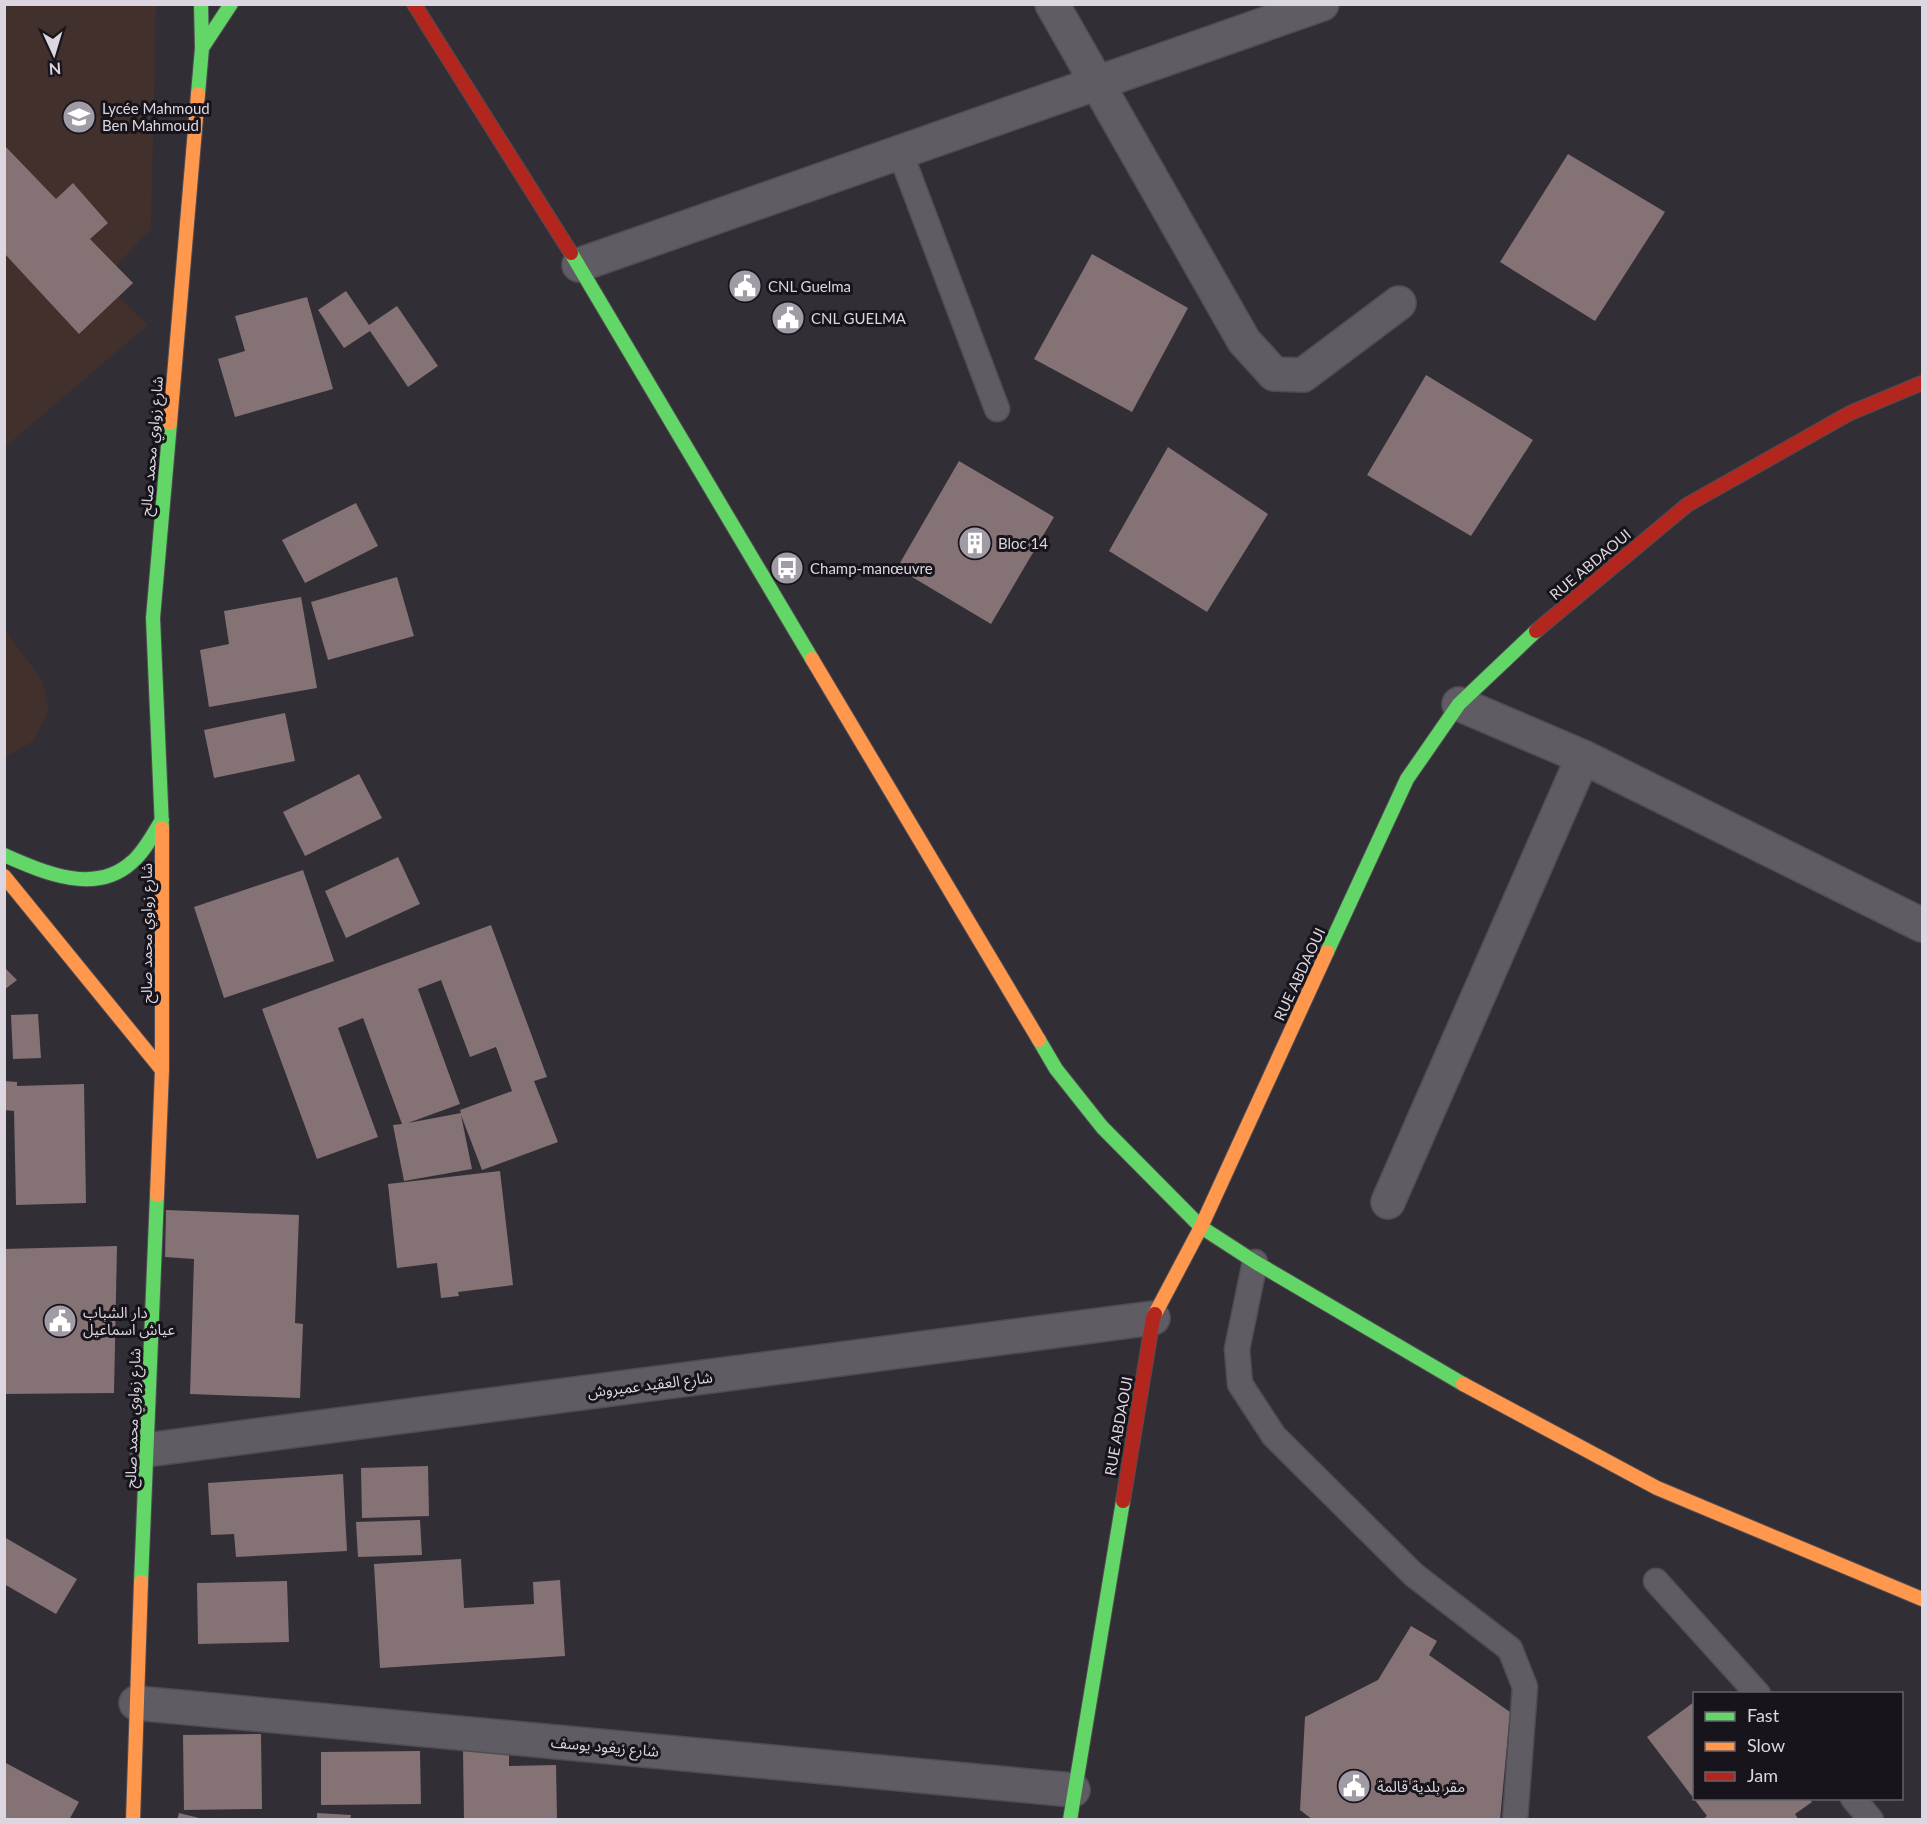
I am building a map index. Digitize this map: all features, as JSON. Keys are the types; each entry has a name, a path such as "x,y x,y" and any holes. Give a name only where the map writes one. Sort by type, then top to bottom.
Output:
{"main road":[{"name":"شارع زواوي محمد صالح","path":"133,1820 162,1070 162,820 153,618 202,48 201,4"},
{"name":"شارع زواوي محمد صالح","path":"202,48 231,4"},
{"path":"414,4 579,265 1056,1069 1102,1127 1201,1227 1255,1262 1483,1396 1656,1488 1923,1599"},
{"name":"RUE ABDAOUI","path":"1071,1805 1153,1318 1201,1227 1407,779 1459,704 1538,629 1688,506 1850,413 1923,383"},
{"path":"4,855 47,873 82,879 115,876 132,862 162,820"},
{"path":"4,876 162,1070"}],"street":[{"path":"1052,4 1244,341 1274,374 1303,375 1399,303"},
{"path":"579,265 1322,4"},
{"path":"1459,704 1582,757 1923,925"},
{"path":"1388,1202 1582,757"},
{"name":"شارع العقيد عميروش","path":"147,1450 1153,1318"},
{"name":"شارع زيغود يوسف","path":"136,1703 1071,1805"}],"lane":[{"path":"900,152 997,409"},
{"path":"1255,1262 1237,1348 1240,1384 1274,1436 1414,1575 1510,1649 1525,1687 1515,1820"},
{"path":"1656,1581 1756,1692"},
{"path":"1854,1800 1871,1820"}],"shaded area":[{"name":"Lycée Mahmoud Ben Mahmoud","path":"5,5 156,5 151,229 116,266 133,283 119,297 148,325 5,447"},
{"path":"5,630 42,680 49,708 34,741 5,757"}],"building":[{"path":"4,145 56,199 73,183 108,223 90,239 133,283 79,334 4,253"},
{"path":"1568,154 1665,212 1595,321 1500,262"},
{"path":"1092,254 1188,308 1132,412 1034,359"},
{"path":"346,291 369,325 397,306 438,366 408,387 370,331 344,348 318,310"},
{"path":"307,297 333,389 235,417 218,359 245,351 235,316"},
{"path":"1426,375 1533,440 1471,536 1367,475"},
{"path":"1168,447 1268,514 1207,612 1109,551"},
{"name":"Bloc 14","path":"959,461 1054,517 991,624 897,568"},
{"path":"356,503 378,546 305,583 282,540"},
{"path":"397,577 414,636 328,660 311,602"},
{"path":"301,597 317,688 209,707 200,650 229,644 224,611"},
{"path":"285,713 295,761 214,778 204,730"},
{"path":"359,774 382,818 305,856 283,812"},
{"path":"398,857 420,904 346,938 325,891"},
{"path":"303,870 334,961 224,998 194,907"},
{"path":"491,925 547,1077 534,1081 558,1142 482,1170 461,1115 472,1169 404,1181 393,1125 402,1124 363,1018 338,1028 378,1137 317,1159 262,1009","holes":["441,980 470,1057 496,1047 512,1091 460,1110 461,1113 408,1123 460,1104 418,989"]},
{"path":"4,967 17,980 4,990"},
{"path":"38,1014 41,1058 13,1059 11,1015"},
{"path":"4,1081 17,1082 17,1086 84,1084 86,1203 16,1205 14,1111 4,1110"},
{"path":"500,1171 513,1285 458,1292 459,1296 441,1298 437,1263 397,1268 388,1184"},
{"path":"166,1210 299,1215 295,1323 303,1324 300,1398 190,1394 194,1259 165,1257"},
{"name":"دار الشباب عياش اسماعيل","path":"117,1246 114,1393 4,1394 4,1249"},
{"path":"428,1466 429,1516 362,1518 361,1468"},
{"path":"343,1474 347,1551 236,1557 234,1534 211,1535 208,1483"},
{"path":"420,1520 422,1555 358,1557 356,1522"},
{"path":"4,1537 77,1579 56,1614 4,1584"},
{"path":"461,1559 464,1608 534,1604 533,1582 560,1580 565,1656 380,1668 374,1564"},
{"path":"287,1581 289,1642 198,1644 197,1583"},
{"path":"1411,1626 1437,1641 1429,1655 1510,1712 1500,1820 1313,1820 1300,1810 1305,1717 1378,1680"},
{"path":"1693,1703 1693,1798 1647,1737"},
{"path":"261,1734 262,1809 184,1810 183,1735"},
{"path":"509,1748 509,1766 556,1765 557,1818 464,1820 463,1749"},
{"path":"420,1751 421,1804 321,1805 321,1752"},
{"path":"4,1762 79,1802 69,1820 4,1820"},
{"path":"1695,1800 1810,1800 1812,1802 1795,1814 1799,1820 1702,1820 1707,1816"},
{"path":"179,1813 203,1819 203,1820 177,1820"},
{"path":"317,1813 351,1815 350,1820 317,1820"}],"traffic: fast":[{"path":"198,94 202,48 201,4"},
{"path":"202,48 231,4"},
{"path":"571,253 812,659"},
{"path":"162,828 153,618 170,423"},
{"path":"1327,952 1407,779 1459,704 1536,631"},
{"path":"4,855 35,868 69,878 102,878 117,872 137,858 162,820"},
{"path":"1039,1040 1056,1069 1102,1127 1201,1227 1255,1262 1463,1384"},
{"path":"141,1582 157,1195"},
{"path":"1070,1820 1123,1501"}],"traffic: slow":[{"path":"170,423 198,94"},
{"path":"812,659 1039,1040"},
{"path":"157,1195 162,1070 162,828"},
{"path":"4,876 162,1070"},
{"path":"1155,1314 1201,1227 1327,952"},
{"path":"1463,1384 1657,1488 1922,1599"},
{"path":"133,1820 141,1582"}],"traffic: jam":[{"path":"414,4 571,253"},
{"path":"1536,631 1687,505 1850,413 1922,383"},
{"path":"1123,1501 1155,1314"}],"place":[{"name":"Lycée Mahmoud Ben Mahmoud","path":"79,117"},
{"name":"CNL Guelma","path":"745,286"},
{"name":"CNL GUELMA","path":"788,318"},
{"name":"Bloc 14","path":"975,543"},
{"name":"Champ-manœuvre","path":"787,568"},
{"name":"دار الشباب عياش اسماعيل","path":"60,1321"},
{"name":"مقر بلدية قالمة","path":"1354,1786"}]}
